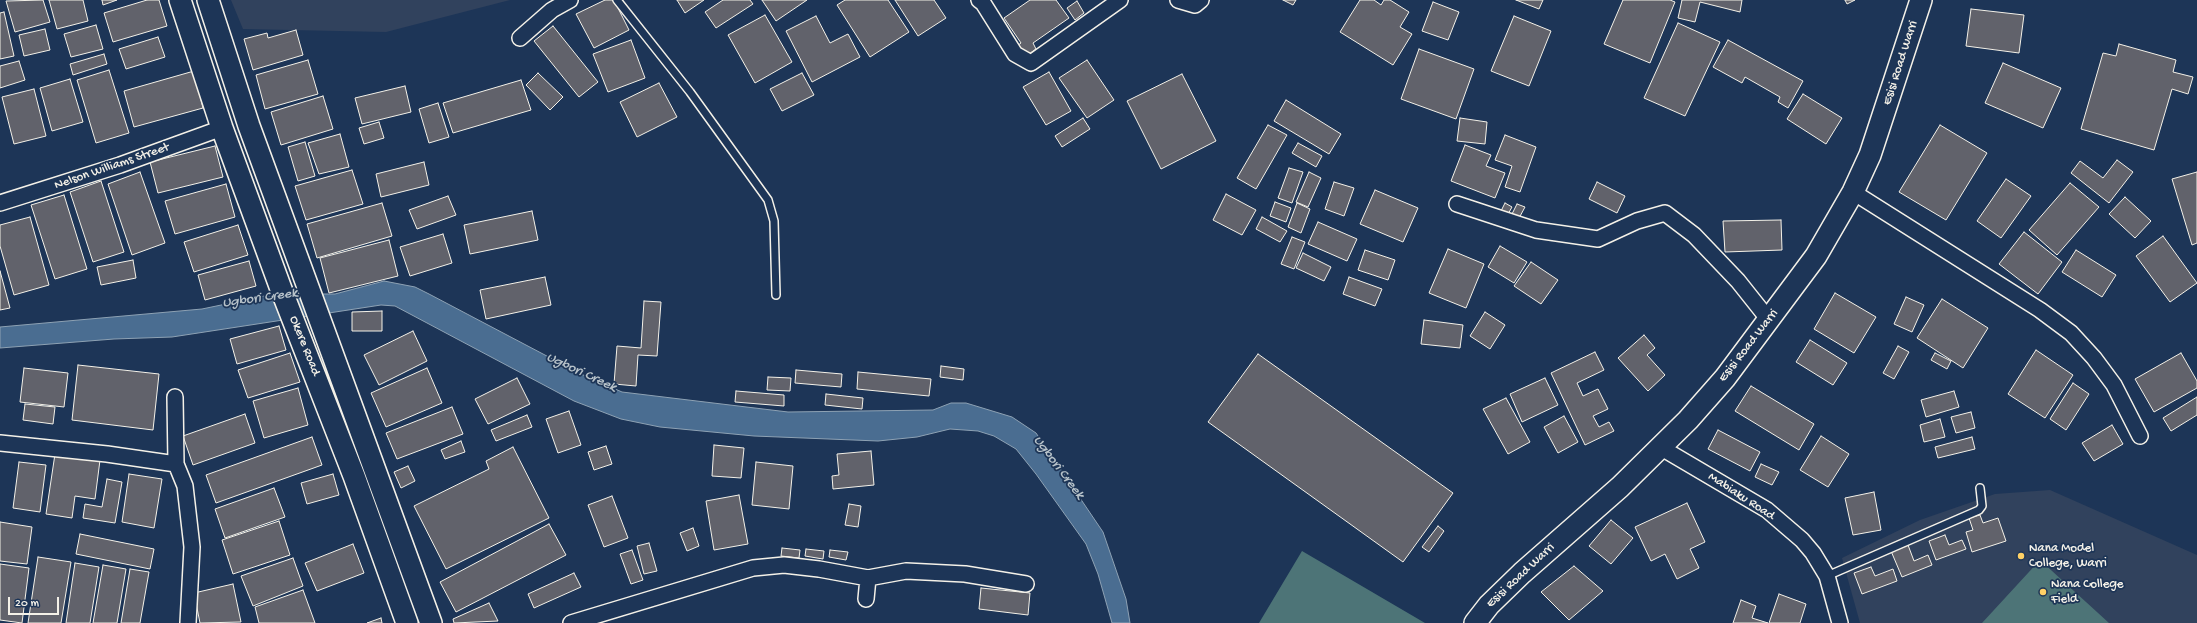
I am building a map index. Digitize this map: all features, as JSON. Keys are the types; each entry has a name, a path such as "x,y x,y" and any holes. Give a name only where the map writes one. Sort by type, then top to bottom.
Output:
{"main road":[{"name":"Okere Road","path":"180,0 222,128 281,289 354,476 407,623"},
{"name":"Okere Road","path":"208,0 249,126 431,623"},
{"name":"Esisi Road Warri","path":"1475,623 1489,605 1522,573 1620,487 1660,448 1725,378 1770,320 1816,256 1853,192 1875,142 1921,0"}],"street":[{"path":"520,38 552,10 570,0"},
{"path":"978,0 983,3 1015,54 1030,63 1120,0"},
{"path":"1178,0 1195,5 1201,0"},
{"name":"Nelson Williams Street","path":"0,203 120,165 222,128"},
{"path":"1853,192 2040,310 2071,333 2094,358 2114,385 2140,436"},
{"path":"1457,204 1536,230 1598,239 1638,221 1665,213 1698,240 1738,281 1770,320"},
{"path":"175,398 176,464 185,486 192,547 188,623"},
{"path":"0,442 107,454 176,464"},
{"name":"Mabiaku Road","path":"1660,448 1767,510 1802,540 1827,576 1840,623"},
{"path":"571,623 753,568 784,565 819,569 868,578 906,571 966,574 1026,584"},
{"path":"866,599 868,578"}],"lane":[{"path":"617,0 690,92 768,200 774,221 776,295"},
{"path":"1827,576 1979,510 1982,506 1980,488"}],"shaded area":[{"path":"231,0 510,0 386,32 243,29"},
{"name":"Nana Model College, Warri","path":"2050,490 2197,555 2197,623 1860,623 1842,558 1920,520 1995,494"}],"green space":[{"path":"1302,551 1425,623 1259,623"},
{"name":"Nana College Field","path":"2040,560 2109,623 1982,623"}],"water":[{"name":"Ugbori Creek","path":"384,281 415,287 581,374 622,392 788,412 933,410 951,403 966,403 1012,417 1036,433 1103,532 1126,599 1130,623 1112,623 1098,574 1086,544 1036,474 1016,449 994,436 978,431 950,429 917,437 878,441 754,436 660,427 621,419 574,401 395,306 381,305 172,337 114,339 0,348 0,327 202,309 274,294 335,294"}],"building":[{"path":"43,0 50,22 15,32 6,1"},
{"path":"49,0 83,0 88,21 57,29"},
{"path":"102,0 117,0 103,5"},
{"path":"147,0 159,0 167,26 113,42 104,13"},
{"path":"605,0 614,0 629,30 594,48 576,14"},
{"path":"677,0 704,0 685,13"},
{"path":"723,0 750,0 753,4 716,28 705,12"},
{"path":"762,0 807,0 776,21"},
{"path":"845,0 888,0 909,32 870,57 837,5"},
{"path":"895,0 934,0 946,18 918,36"},
{"path":"1030,0 1056,0 1069,18 1033,43 1036,49 1025,57 1017,46 1021,43 1004,18"},
{"path":"1283,0 1296,0 1293,5"},
{"path":"1360,0 1374,0 1381,5 1384,0 1390,0 1409,12 1400,27 1412,34 1393,65 1340,32"},
{"path":"1516,0 1543,0 1539,9"},
{"path":"1623,0 1670,0 1675,2 1650,63 1604,44"},
{"path":"1682,0 1742,0 1740,12 1700,2 1695,22 1678,18"},
{"path":"1845,0 1855,0 1847,4"},
{"path":"1077,1 1084,13 1075,20 1067,8"},
{"path":"1433,2 1459,12 1448,40 1422,31"},
{"path":"1971,9 2024,15 2019,53 1966,46"},
{"path":"4,12 14,56 0,59 0,13"},
{"path":"765,15 792,62 755,83 728,35"},
{"path":"816,16 830,43 848,34 860,57 812,82 786,31"},
{"path":"1514,16 1551,31 1529,86 1491,71"},
{"path":"1678,23 1720,42 1685,116 1644,98"},
{"path":"96,25 103,49 71,57 64,34"},
{"path":"553,26 598,82 579,97 534,41"},
{"path":"45,29 50,50 24,56 19,35"},
{"path":"296,30 303,55 253,70 244,39 267,33 268,38"},
{"path":"158,37 165,57 126,69 119,49"},
{"path":"631,40 645,78 608,92 593,54"},
{"path":"1728,40 1803,81 1788,108 1778,102 1780,97 1745,77 1742,83 1713,67"},
{"path":"2119,44 2176,60 2173,72 2193,77 2188,94 2172,89 2154,150 2081,129 2103,53 2116,56"},
{"path":"1419,49 1474,69 1456,119 1401,99"},
{"path":"104,54 107,64 73,75 70,64"},
{"path":"308,60 318,94 265,109 256,75"},
{"path":"1087,60 1114,100 1087,118 1059,78"},
{"path":"19,61 25,80 0,88 0,66"},
{"path":"2003,63 2061,88 2043,128 1985,103"},
{"path":"109,70 129,133 96,143 77,80"},
{"path":"194,71 203,108 134,127 124,91"},
{"path":"1049,72 1071,111 1046,125 1023,87"},
{"path":"538,73 563,97 550,110 526,85"},
{"path":"802,73 814,95 782,111 770,89"},
{"path":"1182,74 1216,141 1161,169 1127,101"},
{"path":"70,79 83,122 52,131 40,88"},
{"path":"521,80 531,110 453,133 443,103"},
{"path":"659,83 677,117 637,137 620,102"},
{"path":"405,86 411,112 362,124 355,98"},
{"path":"34,89 46,136 14,144 2,97"},
{"path":"1803,94 1842,118 1826,144 1787,119"},
{"path":"323,96 333,129 281,145 271,112"},
{"path":"1286,100 1341,134 1329,154 1274,121"},
{"path":"438,103 449,137 429,143 419,109"},
{"path":"1083,118 1090,129 1062,147 1055,136"},
{"path":"1460,118 1487,122 1485,144 1457,141"},
{"path":"379,122 384,138 364,144 359,128"},
{"path":"1268,125 1287,135 1256,189 1237,178"},
{"path":"1940,125 1987,153 1946,220 1899,192"},
{"path":"340,134 349,167 319,174 308,143"},
{"path":"1505,135 1536,147 1520,192 1505,187 1512,166 1495,160"},
{"path":"305,142 315,176 298,181 288,147"},
{"path":"1298,143 1322,156 1316,167 1292,153"},
{"path":"1465,145 1491,155 1486,166 1505,173 1495,198 1451,181"},
{"path":"215,146 223,177 158,193 150,162"},
{"path":"2117,160 2133,172 2109,203 2071,173 2080,161 2103,178"},
{"path":"424,162 429,185 381,197 376,174"},
{"path":"1289,168 1303,172 1292,203 1278,198"},
{"path":"352,170 363,204 306,220 295,186"},
{"path":"140,172 165,243 132,255 108,184"},
{"path":"1309,172 1321,178 1308,207 1296,202"},
{"path":"2197,172 2197,243 2192,245 2172,179"},
{"path":"2006,179 2031,196 2001,238 1977,221"},
{"path":"101,181 124,252 93,262 70,192"},
{"path":"1334,182 1354,188 1344,216 1325,209"},
{"path":"1597,182 1625,196 1617,213 1589,199"},
{"path":"2070,183 2099,207 2057,255 2029,230"},
{"path":"226,184 235,217 175,234 165,201"},
{"path":"1375,190 1418,208 1403,242 1360,224"},
{"path":"1226,194 1256,210 1242,235 1213,220"},
{"path":"64,195 87,269 55,279 31,205"},
{"path":"448,196 456,215 417,229 409,210"},
{"path":"2125,197 2151,221 2135,238 2109,214"},
{"path":"1275,202 1291,208 1286,222 1270,216"},
{"path":"382,203 392,236 317,258 307,224"},
{"path":"1297,203 1310,209 1301,233 1288,227"},
{"path":"1505,203 1512,207 1507,216 1500,213"},
{"path":"1517,204 1525,207 1518,220 1511,216"},
{"path":"532,211 538,240 470,254 464,225"},
{"path":"30,217 49,285 14,295 0,246 0,225"},
{"path":"1262,217 1287,231 1280,242 1256,229"},
{"path":"1781,220 1782,250 1725,252 1723,221"},
{"path":"1318,222 1357,239 1347,261 1308,244"},
{"path":"238,225 248,255 194,272 184,242"},
{"path":"2024,232 2062,262 2038,294 1999,264"},
{"path":"443,234 452,263 410,276 400,247"},
{"path":"2163,236 2197,283 2170,302 2136,256"},
{"path":"1292,237 1305,242 1294,269 1281,264"},
{"path":"389,240 398,276 329,293 320,258"},
{"path":"1500,246 1527,262 1514,283 1488,267"},
{"path":"1448,249 1484,264 1466,308 1429,293"},
{"path":"1365,250 1395,260 1388,280 1358,270"},
{"path":"2076,250 2116,275 2102,297 2062,272"},
{"path":"1303,253 1331,267 1324,281 1296,268"},
{"path":"133,260 136,278 101,285 97,267"},
{"path":"249,261 256,286 205,300 198,275"},
{"path":"1531,262 1558,280 1541,304 1514,286"},
{"path":"0,271 10,308 0,310"},
{"path":"545,277 551,305 486,319 480,290"},
{"path":"1349,277 1382,289 1375,306 1343,294"},
{"path":"1835,293 1876,317 1854,353 1814,329"},
{"path":"1906,297 1924,305 1912,332 1894,324"},
{"path":"1942,299 1988,328 1963,368 1917,338"},
{"path":"644,301 661,302 657,356 638,355 636,386 614,384 617,346 641,348"},
{"path":"382,311 382,331 352,331 352,312"},
{"path":"1485,312 1505,325 1490,349 1470,336"},
{"path":"1424,320 1463,325 1460,348 1421,344"},
{"path":"279,326 286,350 237,364 230,339"},
{"path":"413,331 427,361 379,385 364,355"},
{"path":"1644,335 1655,348 1647,355 1665,375 1648,391 1618,358"},
{"path":"1810,340 1847,363 1833,385 1796,362"},
{"path":"1898,346 1909,352 1894,379 1883,373"},
{"path":"2036,350 2073,375 2045,418 2008,394"},
{"path":"1595,352 1604,370 1577,383 1583,396 1598,389 1608,409 1593,416 1599,427 1609,422 1614,431 1585,445 1551,373"},
{"path":"290,353 300,382 248,398 238,370"},
{"path":"1935,353 1951,361 1947,369 1931,360"},
{"path":"2181,353 2197,381 2197,388 2154,412 2135,379"},
{"path":"1258,354 1453,493 1403,562 1208,422"},
{"path":"78,365 159,374 153,430 72,420"},
{"path":"941,366 964,369 963,380 940,377"},
{"path":"24,368 68,373 64,407 20,402"},
{"path":"427,368 442,403 386,427 371,393"},
{"path":"796,370 842,374 841,387 795,383"},
{"path":"858,372 931,379 929,396 857,389"},
{"path":"768,377 791,378 790,391 767,390"},
{"path":"517,378 530,404 488,424 475,399"},
{"path":"1545,378 1558,405 1522,422 1510,394"},
{"path":"2073,383 2089,394 2066,430 2050,419"},
{"path":"1751,386 1814,424 1799,450 1735,411"},
{"path":"298,388 308,425 264,438 253,401"},
{"path":"736,391 784,395 784,406 735,402"},
{"path":"1954,391 1959,407 1926,417 1921,400"},
{"path":"826,394 863,398 862,409 825,405"},
{"path":"2197,397 2197,415 2171,431 2163,418"},
{"path":"1506,398 1530,442 1508,454 1483,409"},
{"path":"25,404 55,407 53,424 23,420"},
{"path":"452,407 463,434 397,459 386,433"},
{"path":"569,411 581,445 558,453 546,419"},
{"path":"1971,412 1975,428 1956,433 1951,417"},
{"path":"245,414 255,443 193,465 183,436"},
{"path":"527,415 532,427 496,441 491,430"},
{"path":"1564,416 1578,442 1558,453 1544,427"},
{"path":"1940,419 1945,437 1924,442 1920,425"},
{"path":"2112,425 2123,444 2094,461 2082,443"},
{"path":"1718,430 1760,452 1750,471 1708,449"},
{"path":"1821,436 1849,454 1828,487 1800,470"},
{"path":"312,437 322,465 216,503 206,475"},
{"path":"1972,437 1975,449 1938,458 1935,447"},
{"path":"461,441 465,452 445,459 441,450"},
{"path":"714,445 744,448 741,478 712,476"},
{"path":"606,446 612,464 594,470 588,452"},
{"path":"513,447 549,518 446,569 414,506 489,469 486,461"},
{"path":"871,451 874,485 833,489 832,476 839,475 837,454"},
{"path":"55,454 100,460 95,499 75,496 72,518 46,514"},
{"path":"19,462 46,465 40,512 13,508"},
{"path":"756,462 793,466 789,509 752,505"},
{"path":"1761,464 1779,472 1772,485 1755,477"},
{"path":"408,466 415,481 401,488 394,472"},
{"path":"129,474 162,479 154,528 122,522"},
{"path":"333,474 339,495 307,504 301,483"},
{"path":"107,479 122,482 115,523 83,518 85,504 102,507"},
{"path":"274,488 285,517 225,538 215,509"},
{"path":"1874,492 1881,530 1853,535 1845,498"},
{"path":"739,495 748,544 714,550 706,501"},
{"path":"612,496 628,538 604,547 588,505"},
{"path":"1687,503 1705,542 1690,549 1699,568 1677,579 1665,554 1651,561 1635,527"},
{"path":"849,504 861,506 858,527 845,525"},
{"path":"1980,515 1983,523 1998,518 2006,541 1972,552 1966,532 1973,530 1969,518"},
{"path":"1611,520 1633,538 1611,564 1589,546"},
{"path":"279,521 290,555 233,574 222,540"},
{"path":"0,522 32,527 27,564 0,561"},
{"path":"549,524 566,555 456,612 440,582"},
{"path":"1438,526 1444,531 1429,552 1422,547"},
{"path":"693,528 699,546 687,551 680,533"},
{"path":"80,534 154,549 150,569 76,554"},
{"path":"1945,535 1949,545 1962,540 1966,549 1936,560 1929,541"},
{"path":"649,543 657,571 644,574 637,546"},
{"path":"353,544 364,573 317,591 305,563"},
{"path":"1908,545 1914,561 1928,555 1932,565 1902,577 1891,551"},
{"path":"782,548 800,550 799,558 781,556"},
{"path":"806,549 824,551 823,559 805,556"},
{"path":"632,550 643,580 631,584 620,554"},
{"path":"830,550 848,552 846,560 829,557"},
{"path":"38,557 71,562 61,623 28,623"},
{"path":"293,558 303,586 253,606 241,576"},
{"path":"75,563 99,567 90,623 66,623"},
{"path":"0,564 29,568 22,623 0,620"},
{"path":"103,565 126,569 117,623 93,623"},
{"path":"1574,566 1603,591 1569,620 1541,592"},
{"path":"1871,567 1875,576 1893,569 1897,581 1862,594 1854,573"},
{"path":"130,569 149,572 140,623 121,623"},
{"path":"574,573 581,587 534,608 528,594"},
{"path":"233,584 241,622 200,623 194,593"},
{"path":"981,588 1030,593 1028,615 979,609"},
{"path":"303,590 315,623 259,623 255,607"},
{"path":"1779,594 1806,604 1800,623 1769,623"},
{"path":"1741,600 1756,606 1752,618 1768,623 1733,623"},
{"path":"489,603 498,621 454,623 453,619"},
{"path":"381,618 382,623 367,623"}],"place":[{"name":"Nana Model College, Warri","path":"2021,556"},
{"name":"Nana College Field","path":"2043,592"}]}
